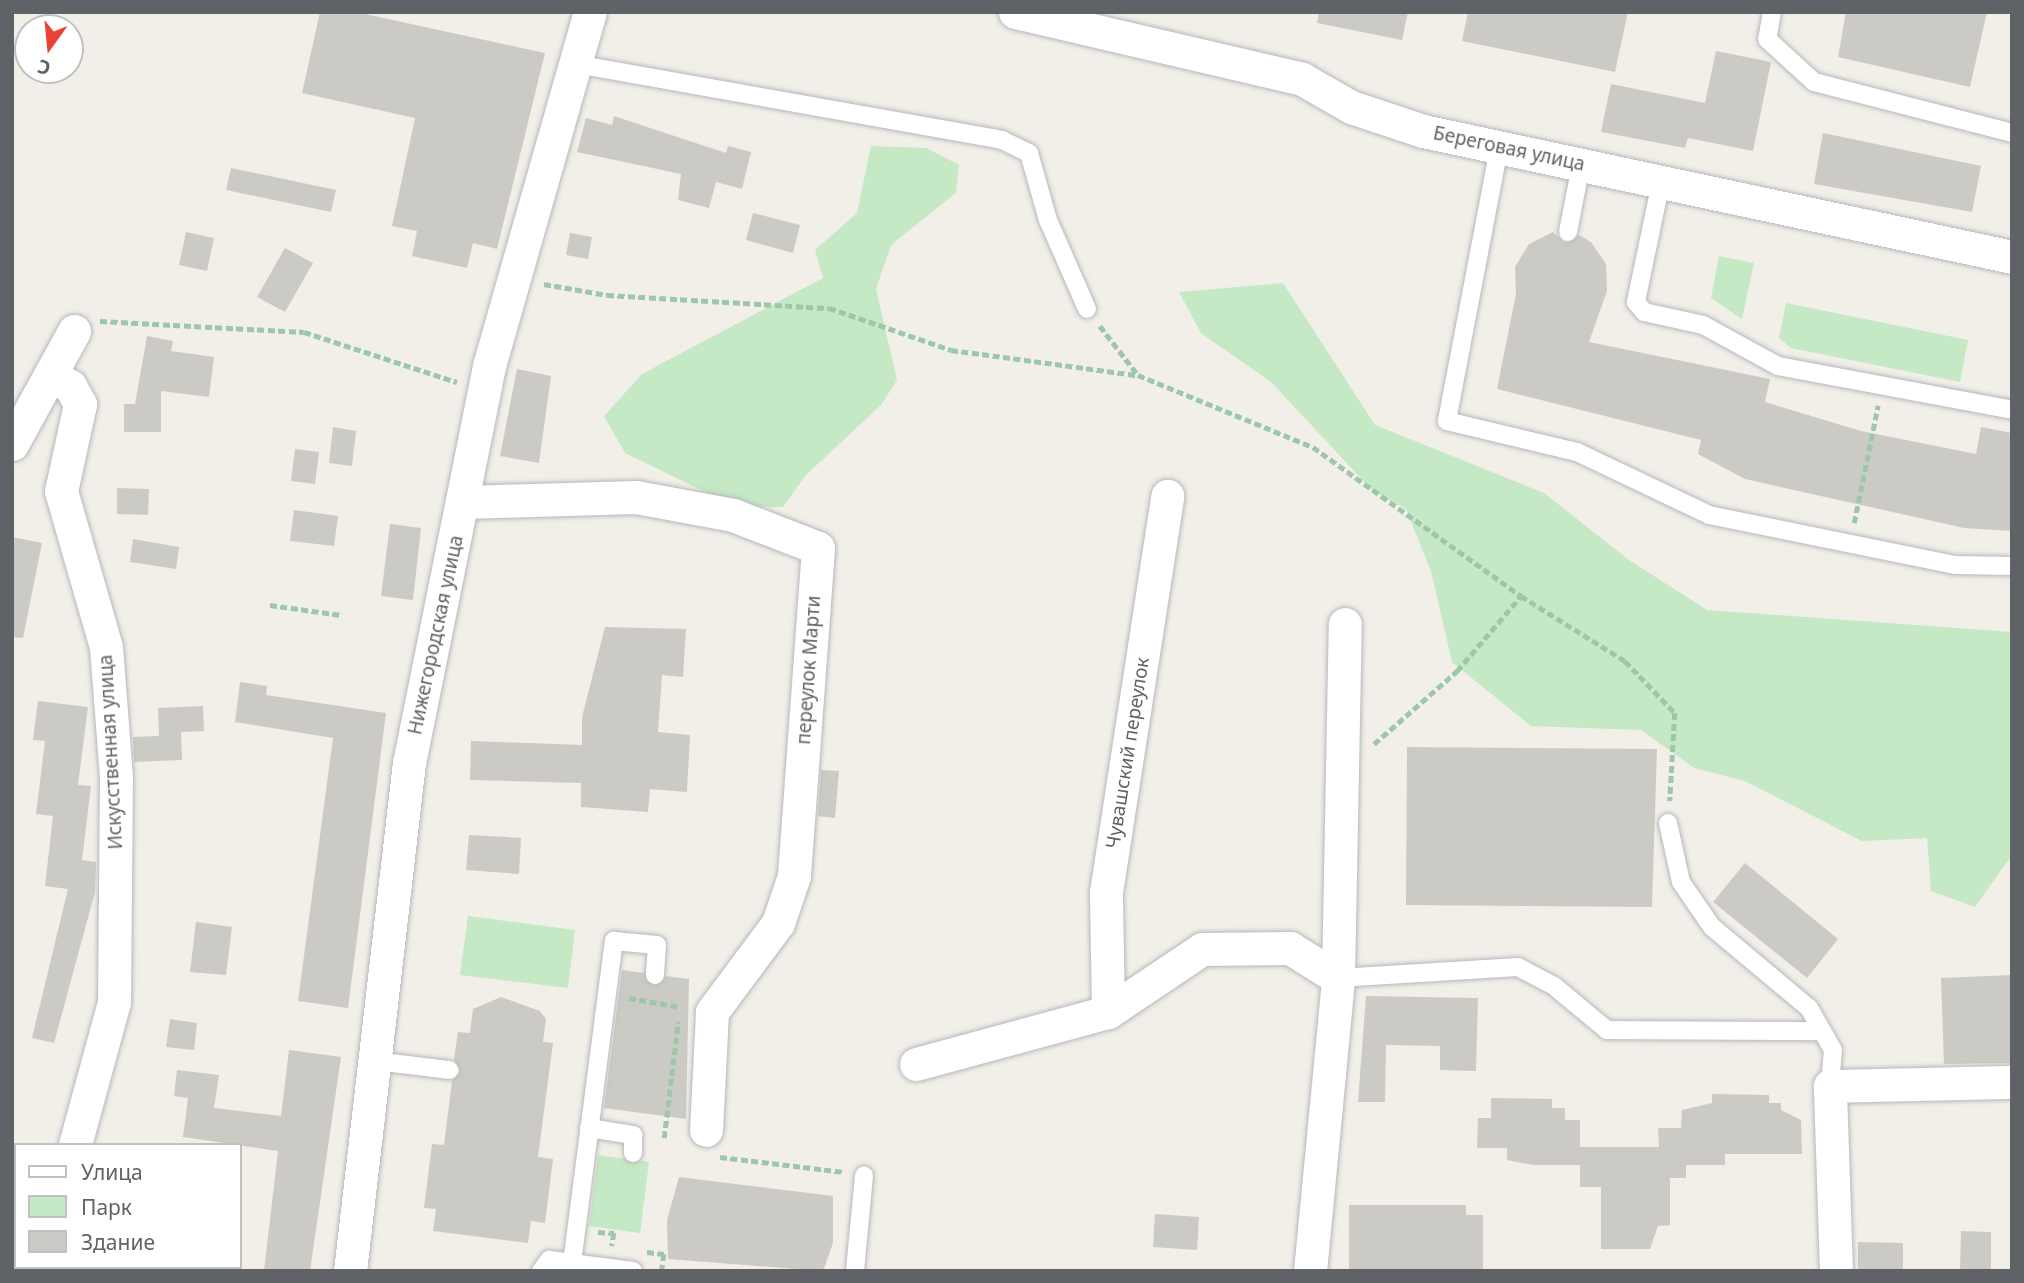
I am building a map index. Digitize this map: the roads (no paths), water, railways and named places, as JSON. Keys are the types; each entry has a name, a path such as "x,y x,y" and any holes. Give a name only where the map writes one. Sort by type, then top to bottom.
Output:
{"street":[{"name":"Нижегородская улица","path":"351,1271 409,763 464,502 484,391 590,12"},
{"name":"Береговая улица","path":"1015,12 1302,79 1351,107 1499,148 2012,257"},
{"path":"12,444 52,376 74,331"},
{"name":"Искусственная улица","path":"52,376 70,386 80,404 61,491 106,647 116,776 114,1002 76,1143"},
{"name":"Чувашский переулок","path":"1108,1012 1106,892 1167,496"},
{"name":"переулок Марти","path":"464,502 636,497 733,514 818,548 794,876 778,923 712,1012 711,1143"},
{"path":"1310,1271 1338,978 1345,624"},
{"path":"916,1065 1108,1012 1202,949 1290,948 1338,978"},
{"path":"1836,1271 1830,1086 2012,1082"}],"lane":[{"path":"1772,12 1766,39 1814,82 2012,133"},
{"path":"576,64 1002,140 1029,153 1048,220 1087,309"},
{"path":"1499,148 1447,421 1577,452 1699,512 1963,566 2012,566"},
{"path":"1568,232 1581,165"},
{"path":"1661,182 1638,308 1703,325 1768,363 2012,410"},
{"path":"1668,824 1681,882 1712,927 1809,1008 1833,1050 1830,1086"},
{"path":"572,1264 614,941 657,946 655,975"},
{"path":"1338,978 1518,967 1554,986 1608,1030 1822,1031"},
{"path":"375,1061 449,1070"},
{"path":"589,1128 633,1144"},
{"path":"855,1271 864,1175"},
{"path":"541,1271 549,1260 633,1271"}]}
